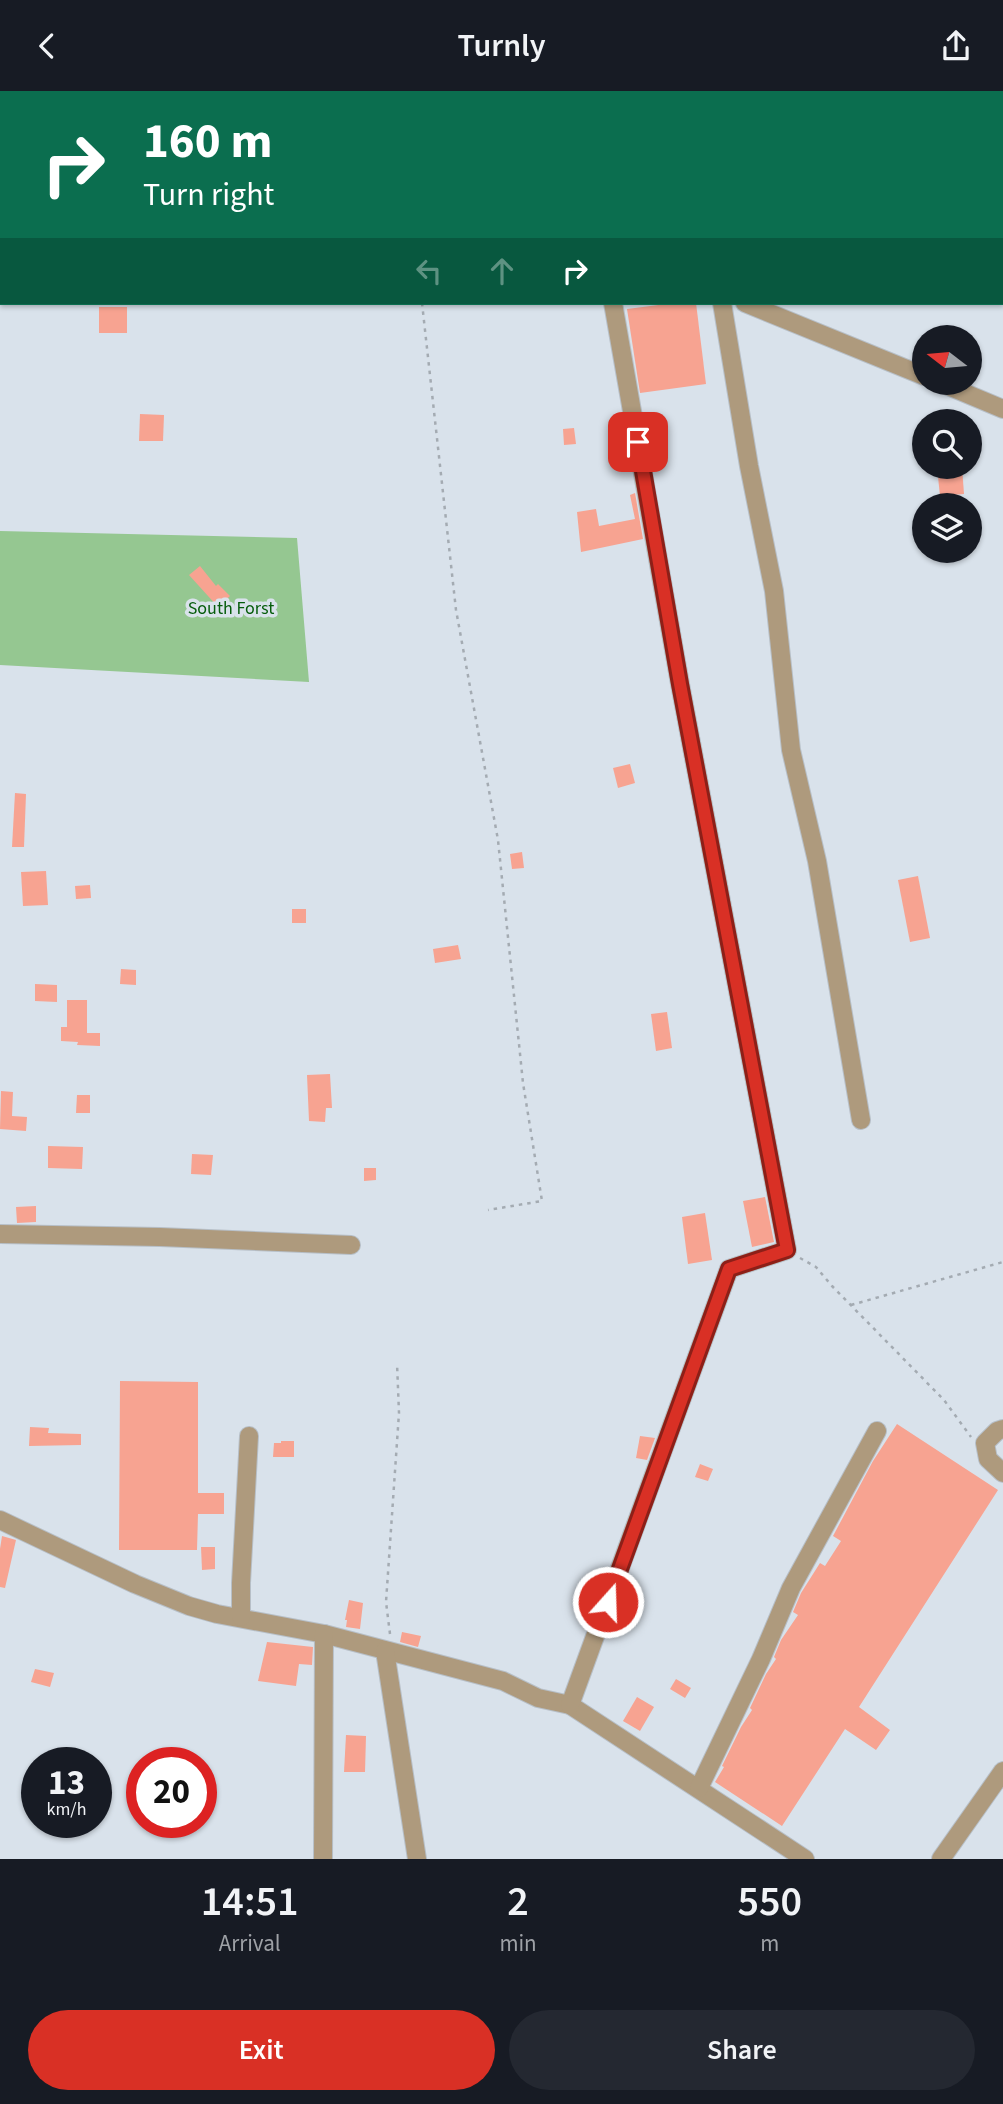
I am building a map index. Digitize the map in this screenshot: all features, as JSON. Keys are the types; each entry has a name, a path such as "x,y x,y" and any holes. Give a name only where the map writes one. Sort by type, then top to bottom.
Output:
{"street":[{"path":"570,1705 729,1269 787,1250 680,684 613,305"},
{"path":"722,305 749,466 774,591 791,750 817,861 861,1121"},
{"path":"750,305 912,371"},
{"path":"970,395 1003,409"},
{"path":"0,1234 351,1245"},
{"path":"1003,1429 985,1443 988,1459 1003,1473"},
{"path":"699,1788 761,1659 791,1588 877,1431"},
{"path":"241,1618 249,1436"},
{"path":"0,1520 135,1584 189,1606 324,1634 503,1681 538,1697 570,1705 805,1859"},
{"path":"323,1859 324,1634"},
{"path":"389,1651 417,1859"},
{"path":"941,1859 1003,1771"}],"path":[{"path":"422,305 456,610 498,840 523,1083 542,1201 488,1210"},
{"path":"787,1250 816,1267 944,1400 988,1459"},
{"path":"851,1305 1003,1262"},
{"path":"389,1651 386,1601 399,1413 397,1363"}],"green space":[{"name":"South Forst","path":"0,531 297,538 309,682 0,665"}],"building":[{"path":"658,305 696,305 706,384 640,393 627,309"},
{"path":"99,307 127,307 127,333 99,333"},
{"path":"140,414 164,415 163,441 139,441"},
{"path":"574,428 576,444 564,445 563,429"},
{"path":"938,479 963,479 964,493 940,493"},
{"path":"635,493 643,539 581,552 577,512 596,509 599,526 635,519 630,495"},
{"path":"200,566 216,586 218,584 230,596 218,607 189,575"},
{"path":"630,764 635,783 618,788 613,768"},
{"path":"15,793 26,794 24,847 12,847"},
{"path":"522,852 524,868 512,869 510,854"},
{"path":"46,871 48,905 23,906 21,872"},
{"path":"918,876 930,938 910,942 898,880"},
{"path":"90,885 91,898 76,899 75,886"},
{"path":"292,909 306,909 306,923 292,923"},
{"path":"458,945 461,959 435,963 433,949"},
{"path":"121,969 136,970 136,985 120,984"},
{"path":"35,984 57,985 57,1002 35,1001"},
{"path":"67,1000 87,1000 87,1033 100,1033 100,1046 61,1041 61,1027 67,1027"},
{"path":"667,1012 672,1048 656,1051 651,1014"},
{"path":"330,1074 332,1108 326,1108 325,1122 309,1121 307,1075"},
{"path":"1,1091 13,1092 12,1116 27,1117 26,1131 0,1129"},
{"path":"77,1095 90,1095 90,1113 76,1113"},
{"path":"48,1146 83,1147 82,1169 48,1168"},
{"path":"192,1154 213,1155 211,1175 191,1174"},
{"path":"364,1168 376,1168 376,1180 364,1181"},
{"path":"765,1197 774,1242 752,1247 743,1201"},
{"path":"36,1206 36,1222 17,1223 16,1207"},
{"path":"705,1213 712,1260 688,1264 682,1217"},
{"path":"120,1381 198,1382 198,1493 224,1493 224,1514 198,1514 197,1550 119,1550"},
{"path":"897,1424 998,1490 859,1707 890,1730 876,1750 845,1729 782,1826 715,1782 752,1710 750,1708 766,1674 776,1659 774,1657 781,1640 798,1615 793,1612 801,1593 820,1563 825,1566 841,1541 833,1536 873,1461"},
{"path":"30,1427 49,1428 48,1433 81,1434 81,1445 29,1446"},
{"path":"640,1436 655,1438 647,1460 636,1458"},
{"path":"294,1441 294,1457 273,1457 274,1443"},
{"path":"700,1464 713,1469 708,1481 695,1477"},
{"path":"2,1536 16,1540 5,1588 0,1587"},
{"path":"201,1547 215,1547 215,1569 202,1570"},
{"path":"349,1600 363,1603 360,1629 346,1627"},
{"path":"402,1632 421,1636 418,1647 400,1642"},
{"path":"267,1642 313,1647 312,1665 299,1664 296,1686 258,1681"},
{"path":"35,1669 54,1673 50,1687 31,1682"},
{"path":"676,1679 691,1688 685,1698 670,1689"},
{"path":"637,1697 654,1707 640,1731 623,1721"},
{"path":"346,1735 366,1736 365,1772 344,1772"}],"route":[{"path":"608,1602 729,1269 787,1250 680,684 638,442"}]}
